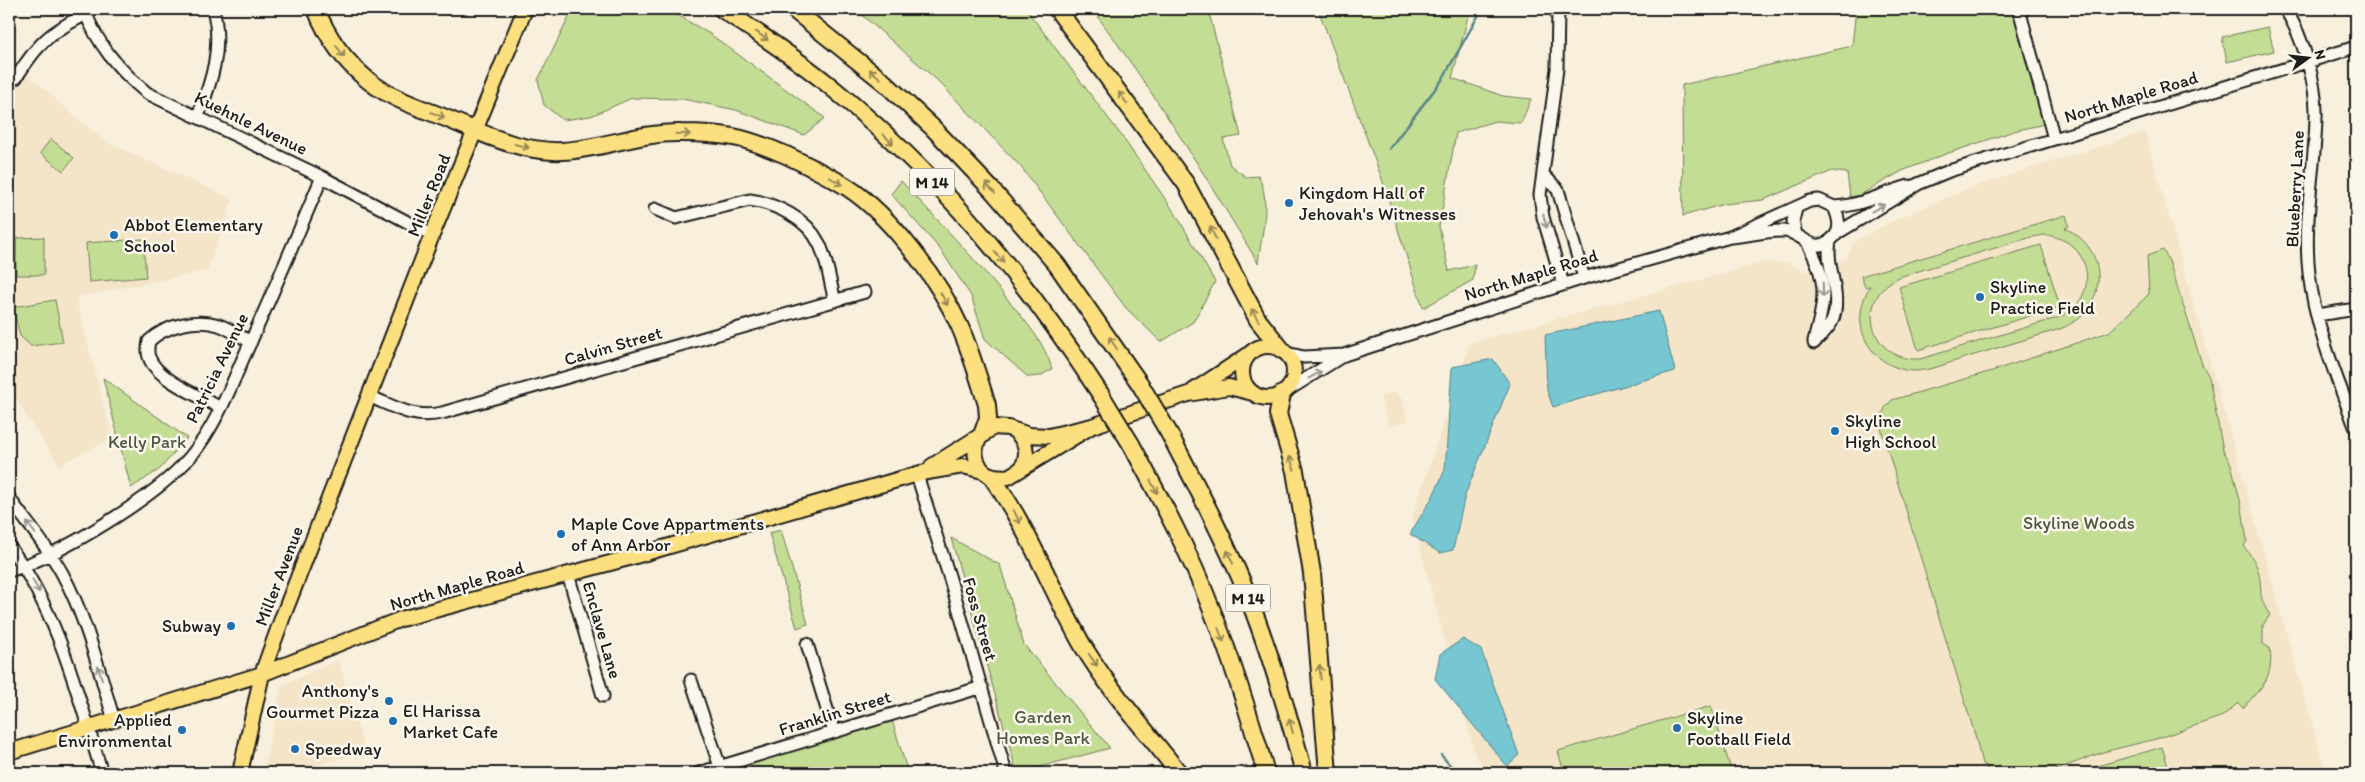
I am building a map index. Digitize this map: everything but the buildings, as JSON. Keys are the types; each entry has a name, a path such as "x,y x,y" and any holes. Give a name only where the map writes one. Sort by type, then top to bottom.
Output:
{"highway":[{"path":"316,9 323,26 341,53 370,82 400,100 513,144 550,151 586,148 646,134 684,133 733,137 782,154 849,189 881,217 920,260 933,278 960,327 988,405 988,418 981,436"},
{"name":"M 14","path":"722,9 830,86 913,162 968,220 1032,296 1101,395 1131,444 1166,510 1211,607 1234,670 1266,773"},
{"name":"M 14","path":"793,9 885,82 934,128 992,190 1058,265 1140,384 1169,433 1211,513 1243,584 1283,698 1304,773"},
{"path":"1057,9 1186,184 1258,320 1284,351"},
{"path":"1284,393 1278,414 1295,471 1312,573 1328,773"},
{"path":"987,474 1012,507 1084,648 1178,773"}],"main road":[{"name":"Miller Road","path":"371,397 432,235 525,9"},
{"path":"1265,346 1284,351 1290,358 1294,373 1293,380 1284,393 1267,398 1253,393 1243,379 1244,362 1249,355 1265,346"},
{"name":"North Maple Road","path":"1188,394 1249,355"},
{"name":"North Maple Road","path":"919,474 994,428 1008,428 1038,437 1049,436 1092,426 1188,394 1229,387 1253,393"},
{"name":"Miller Avenue","path":"240,773 262,674 349,448 371,397"},
{"name":"North Maple Road","path":"9,752 262,674 401,619 568,574 919,474 956,466 1008,477 1092,426"},
{"path":"1015,431 1021,436 1027,452 1022,468"},
{"path":"981,436 975,451 976,458 987,474"}],"street":[{"path":"198,116 213,77 217,49 214,9"},
{"path":"1558,9 1557,68 1540,195 1543,217 1563,284"},
{"path":"2019,9 2054,139"},
{"name":"Blueberry Lane","path":"2285,9 2300,38 2315,98 2316,118 2307,230 2309,273 2326,349 2356,429"},
{"path":"16,78 39,45 57,29 85,11"},
{"name":"Kuehnle Avenue","path":"85,11 103,47 123,74 147,93 322,177 432,235"},
{"name":"North Maple Road","path":"1838,232 1918,184 1949,171 2356,47"},
{"path":"1544,174 1558,190 1584,278"},
{"name":"Patricia Avenue","path":"9,571 51,554 162,486 191,456 221,408 322,177"},
{"name":"North Maple Road","path":"1834,208 1862,204 1894,190 1918,184"},
{"path":"655,209 676,218 750,200 762,202 783,210 802,221 814,231 823,252 835,301"},
{"path":"1808,244 1817,245 1830,241 1838,232 1837,215 1834,208 1819,200 1810,201 1796,209 1793,221 1796,235 1808,244 1817,262 1823,282 1824,294 1814,343 1833,319 1834,282 1828,259 1830,241"},
{"name":"North Maple Road","path":"1284,393 1344,355 1563,284 1730,237 1796,209"},
{"name":"North Maple Road","path":"1730,237 1783,231 1796,235"},
{"name":"Calvin Street","path":"371,397 411,415 430,416 442,414 865,292"},
{"path":"2317,315 2356,308"},
{"path":"221,408 164,376 153,366 148,355 149,341 158,332 172,327 202,323 219,325 251,342"},
{"name":"North Maple Road","path":"1284,351 1304,357 1344,355"},
{"name":"Foss Street","path":"919,474 1006,773"},
{"path":"9,498 51,554 66,582 92,644 114,720"},
{"path":"9,546 37,588 59,638 102,773"},
{"name":"Enclave Lane","path":"568,574 603,696"},
{"path":"807,644 834,732"},
{"path":"691,680 720,767"},
{"name":"Franklin Street","path":"699,773 982,687"}],"shaded area":[{"name":"Abbot Elementary School","path":"12,61 104,141 233,199 207,271 76,297 112,438 59,465 9,389 9,65"},
{"name":"Skyline High School","path":"2145,132 2326,773 1487,773 1475,755 1412,518 1470,343 1766,262 1789,263 1807,272 1846,259 1854,242 1887,224 1967,189"},
{"path":"1395,392 1402,399 1408,421 1389,427 1380,397"},
{"path":"338,660 365,751 292,773 263,773 281,689 285,684"}],"green space":[{"path":"573,9 667,9 710,34 825,118 804,135 736,110 683,99 632,98 591,116 563,120 544,105 538,80"},
{"path":"855,9 1026,9 1121,135 1177,216 1215,282 1193,322 1161,342 1126,308 1021,167 937,80"},
{"path":"1092,9 1208,9 1241,136 1223,139 1230,165 1246,177 1258,176 1262,185 1265,207 1258,263 1157,102"},
{"path":"1318,9 1470,9 1452,78 1503,96 1531,99 1521,123 1495,121 1456,133 1439,227 1449,271 1475,265 1473,280 1423,308 1381,176"},
{"path":"1856,9 2019,9 2049,123 2014,131 1943,155 1902,171 1860,195 1850,197 1847,173 1832,171 1763,200 1724,204 1683,216 1682,85 1852,46"},
{"path":"2268,27 2274,51 2227,62 2222,37"},
{"path":"51,139 74,158 63,171 40,153"},
{"path":"901,181 970,255 1022,317 1045,350 1052,369 1040,376 1028,377 985,339 971,296 940,249 891,194"},
{"path":"2066,215 2069,226 2065,228 2080,238 2091,251 2097,265 2098,280 2095,295 2088,309 2076,320 2060,329 1926,370 1913,371 1898,368 1885,362 1874,353 1866,341 1861,327 1861,313 1864,299 1870,286 1865,287 1861,276","holes":["2045,235 2061,239 2074,248 2082,259 2086,272 2086,286 2081,299 2071,310 2057,318 1920,359 1902,357 1888,350 1879,339 1873,326 1872,311 1877,297 1887,285 1902,276 2032,237"]},
{"path":"44,237 44,275 16,275 16,238"},
{"path":"143,239 146,277 89,282 86,243"},
{"name":"Skyline Practice Field","path":"2041,245 2060,307 1918,350 1899,287"},
{"name":"Skyline Woods","path":"2163,250 2169,261 2202,364 2209,377 2223,450 2231,464 2242,508 2247,541 2244,546 2257,566 2262,599 2270,615 2263,625 2263,644 2270,648 2271,659 2268,675 2261,688 2243,708 2238,703 2223,716 2156,739 2103,752 2048,773 2032,770 2016,773 1985,773 1987,766 1982,764 1976,738 1879,422 1885,408 1892,400 1992,371 2109,332 2149,294 2147,256"},
{"path":"55,300 63,342 31,346 20,336 13,307"},
{"name":"Kelly Park","path":"103,378 187,438 160,469 131,488"},
{"path":"781,530 808,624 797,628 769,533"},
{"name":"Garden Homes Park","path":"951,538 1000,565 1024,645 1110,748 1017,773"},
{"name":"Skyline Football Field","path":"1711,706 1732,773 1564,773 1558,751"},
{"path":"892,720 908,773 713,773"},
{"path":"2162,747 2170,773 2074,773"}],"water":[{"path":"1659,311 1675,371 1553,407 1547,391 1545,335"},
{"path":"1493,359 1510,384 1465,495 1453,550 1440,553 1410,534 1432,498 1445,470 1452,367"},
{"path":"1463,639 1481,650 1519,755 1507,766 1435,679 1440,654"}],"waterway":[{"path":"1389,149 1442,80 1482,9"},
{"path":"1441,755 1457,773"}],"place":[{"name":"Kingdom Hall of Jehovah's Witnesses","path":"1289,203"},
{"name":"Abbot Elementary School","path":"114,235"},
{"name":"Skyline Practice Field","path":"1980,297"},
{"name":"Skyline High School","path":"1835,431"},
{"name":"Maple Cove Appartments of Ann Arbor","path":"561,534"},
{"name":"Subway","path":"231,626"},
{"name":"Anthony's Gourmet Pizza","path":"389,701"},
{"name":"El Harissa Market Cafe","path":"393,721"},
{"name":"Skyline Football Field","path":"1677,728"},
{"name":"Applied Environmental","path":"182,730"},
{"name":"Speedway","path":"295,749"}]}
